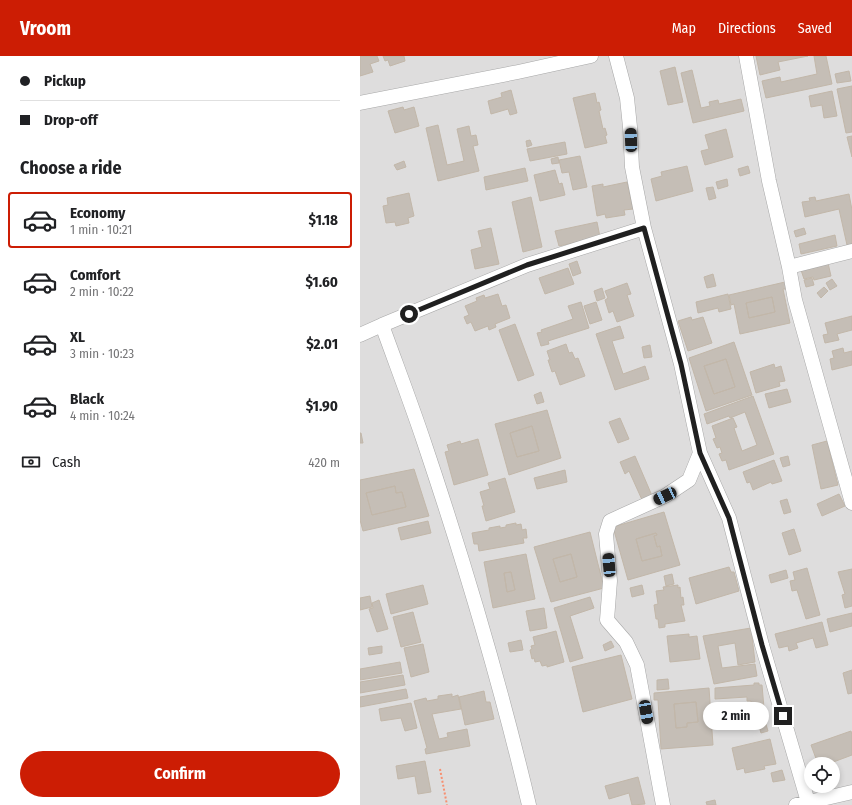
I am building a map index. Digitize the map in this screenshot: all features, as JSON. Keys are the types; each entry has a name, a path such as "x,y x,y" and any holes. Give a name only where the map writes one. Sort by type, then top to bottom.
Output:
{"street":[{"path":"360,103 591,56"},
{"path":"616,56 626,98 630,127 632,167 644,228 681,364 700,453 729,518 802,804 852,792"},
{"path":"746,56 769,181 795,300 852,503"},
{"path":"360,335 527,265 644,228"},
{"path":"789,267 852,251"},
{"path":"382,325 424,441 452,528 489,652 529,805"},
{"path":"663,805 637,666 626,642 607,620 610,581 606,534 610,521 665,496 689,480 700,453"}],"path":[{"path":"440,769 447,805"}],"shaded area":[{"path":"360,56 852,56 852,805 360,805"}],"building":[{"path":"360,56 377,56 379,61 370,64 373,72 360,76"},
{"path":"383,56 404,56 405,61 390,66 388,60 385,61"},
{"path":"756,56 808,56 778,62 780,70 760,75"},
{"path":"814,56 826,56 832,84 766,98 762,81 780,77 781,82 817,74"},
{"path":"675,67 683,102 668,105 660,71"},
{"path":"692,70 701,108 710,106 709,102 718,100 719,104 741,99 744,111 693,123 681,73"},
{"path":"849,71 851,81 837,83 835,74"},
{"path":"852,86 852,132 846,133 837,89"},
{"path":"511,90 517,113 510,115 508,109 491,114 488,101 502,97 501,93"},
{"path":"832,91 837,116 824,118 822,105 811,107 809,96"},
{"path":"595,93 597,103 599,102 601,110 599,111 603,129 605,128 607,135 605,136 607,143 585,148 573,98"},
{"path":"403,107 404,110 414,107 419,126 395,133 388,111"},
{"path":"438,125 447,165 464,161 457,129 469,126 471,136 476,135 478,145 473,146 479,171 438,181 426,128"},
{"path":"726,129 733,157 705,165 701,151 709,149 705,135"},
{"path":"852,136 852,157 847,137"},
{"path":"530,140 532,145 527,147 526,141"},
{"path":"565,142 567,154 530,161 527,149"},
{"path":"580,156 587,187 573,190 569,172 562,173 559,160"},
{"path":"558,157 559,163 552,164 551,159"},
{"path":"404,161 406,167 397,170 394,165"},
{"path":"687,166 693,191 656,201 651,179 662,176 661,172"},
{"path":"748,166 750,173 740,176 738,169"},
{"path":"525,168 528,181 486,190 484,177"},
{"path":"555,170 559,184 562,183 565,195 540,201 534,175"},
{"path":"727,179 728,186 718,189 716,182"},
{"path":"627,182 633,209 624,210 625,215 606,218 605,214 597,216 592,186 603,184 603,187"},
{"path":"713,187 716,198 709,200 706,188"},
{"path":"409,193 414,216 408,218 409,223 396,226 395,222 386,223 383,206 388,205 387,198"},
{"path":"849,194 852,210 852,244 847,245 839,209 805,217 802,202 810,201 809,198 815,197 816,201"},
{"path":"531,197 542,247 523,252 512,202"},
{"path":"597,222 600,237 559,246 555,231"},
{"path":"491,228 499,264 475,269 471,250 482,247 478,231"},
{"path":"804,228 806,234 796,237 794,231"},
{"path":"835,235 837,246 801,254 799,244"},
{"path":"577,261 581,273 573,276 569,264"},
{"path":"828,263 831,276 814,280 813,277 804,279 801,270"},
{"path":"568,268 574,284 545,294 539,278"},
{"path":"713,274 716,286 707,288 704,277"},
{"path":"812,278 814,285 806,287 804,280"},
{"path":"832,279 837,286 830,290 826,283"},
{"path":"785,282 786,289 783,289 790,323 740,334 734,304 731,305 729,295","holes":["772,297 775,312 749,318 746,303"]},
{"path":"627,283 631,294 627,295 634,316 617,322 613,311 609,313 605,300 608,298 605,291"},
{"path":"824,287 828,291 821,298 817,293"},
{"path":"602,288 605,298 597,301 594,291"},
{"path":"498,294 502,306 506,305 510,318 495,324 496,327 489,330 488,326 475,331 471,322 467,324 464,317 469,315 465,306 477,301 476,298 484,295 485,298"},
{"path":"728,294 731,309 719,312 718,308 698,313 696,302"},
{"path":"772,297 775,312 749,318 746,303"},
{"path":"581,302 589,328 548,341 549,344 541,346 537,333 542,332 541,330 573,319 568,306"},
{"path":"596,302 602,320 590,324 584,306"},
{"path":"852,316 852,330 837,334 839,340 825,343 823,335 828,334 825,323"},
{"path":"691,317 692,320 703,317 712,343 688,351 678,321"},
{"path":"515,324 534,375 518,381 499,330"},
{"path":"620,326 624,338 612,341 623,374 645,366 649,379 615,390 596,334"},
{"path":"734,342 752,395 706,411 689,358","holes":["726,359 735,387 714,394 704,366"]},
{"path":"566,344 569,353 572,352 575,359 578,358 585,376 560,385 555,371 552,372 547,351"},
{"path":"650,345 652,357 644,358 642,347"},
{"path":"843,348 844,353 852,351 852,365 832,370 830,359 834,358 832,351"},
{"path":"726,359 735,387 714,394 704,366"},
{"path":"774,364 775,368 781,366 785,381 779,382 780,386 756,393 750,372"},
{"path":"787,389 791,402 769,408 765,394"},
{"path":"541,392 544,402 537,404 534,395"},
{"path":"753,396 774,454 729,470 726,460 722,461 719,454 722,453 720,447 717,448 713,439 716,438 712,426 733,418 737,427 734,428 742,451 757,445 745,412 730,418 729,416 707,424 704,414"},
{"path":"547,410 561,458 509,475 495,424","holes":["532,426 539,451 517,457 510,433"]},
{"path":"620,418 629,439 618,443 609,422"},
{"path":"532,426 539,451 517,457 510,433"},
{"path":"361,433 363,443 360,443"},
{"path":"478,439 488,475 454,485 445,452 449,451 447,445 460,441 461,444"},
{"path":"827,441 838,485 821,489 812,445"},
{"path":"635,456 653,498 643,502 629,471 625,474 620,462"},
{"path":"788,456 790,465 783,467 780,458"},
{"path":"774,460 782,481 772,484 771,482 753,490 750,482 747,483 743,472"},
{"path":"414,469 429,516 363,531 360,520 360,480","holes":["395,486 396,493 402,492 406,507 372,515 366,493"]},
{"path":"565,470 567,482 537,489 534,478"},
{"path":"505,478 515,512 486,521 480,492 490,489 488,483"},
{"path":"395,486 396,493 402,492 406,507 372,515 366,493"},
{"path":"839,494 845,506 822,516 817,504"},
{"path":"787,499 791,512 784,514 780,501"},
{"path":"664,512 680,565 628,580 613,527","holes":["656,533 657,535 654,536 657,547 660,546 662,556 642,561 636,539"]},
{"path":"428,521 431,533 401,540 398,528"},
{"path":"516,523 516,525 521,524 522,530 526,529 527,538 523,538 524,543 479,551 478,544 474,544 472,533 489,530 489,528 500,526 500,528 506,527 506,525"},
{"path":"794,529 801,551 789,555 782,533"},
{"path":"590,532 604,588 551,602 534,547","holes":["571,554 577,577 560,582 553,559"]},
{"path":"656,533 657,535 654,536 657,547 660,546 662,556 642,561 636,539"},
{"path":"526,554 535,599 493,608 484,562","holes":["511,572 515,590 507,592 504,573"]},
{"path":"571,554 577,577 560,582 553,559"},
{"path":"729,567 731,572 734,572 739,591 696,604 689,578"},
{"path":"807,568 820,615 806,619 797,590 792,591 790,581 795,580 793,572"},
{"path":"852,569 852,606 845,608 842,595 845,594 838,572"},
{"path":"786,570 788,578 771,583 769,575"},
{"path":"511,572 515,590 507,592 504,573"},
{"path":"672,574 674,584 666,586 664,576"},
{"path":"423,585 428,604 391,614 386,594"},
{"path":"642,585 644,594 632,597 630,588"},
{"path":"678,585 678,588 680,587 681,598 683,597 684,605 681,605 685,621 665,624 665,627 659,628 654,605 658,604 656,591 664,590 663,587"},
{"path":"370,596 372,607 360,610 360,598"},
{"path":"590,597 594,608 570,616 583,658 570,662 554,608"},
{"path":"379,600 388,629 377,632 369,609 373,608 372,603"},
{"path":"544,608 547,628 530,631 526,611"},
{"path":"413,612 421,642 401,647 393,617"},
{"path":"852,613 852,626 830,632 827,619"},
{"path":"822,622 828,645 816,648 813,638 796,643 798,648 789,651 788,646 779,648 775,634"},
{"path":"751,628 755,662 738,665 735,643 718,646 722,668 755,664 757,676 714,684 703,636"},
{"path":"556,631 564,662 547,667 547,665 542,666 540,661 535,662 534,658 532,659 530,650 532,649 531,646 535,645 533,637"},
{"path":"689,634 689,637 697,636 700,659 670,662 667,636"},
{"path":"521,640 523,650 510,652 508,643"},
{"path":"611,641 614,647 605,651 603,645"},
{"path":"423,644 429,672 411,677 404,648"},
{"path":"382,646 382,653 369,655 368,648"},
{"path":"621,655 632,699 583,712 572,667"},
{"path":"400,662 402,673 360,680 360,669"},
{"path":"852,670 852,693 848,694 843,673"},
{"path":"403,675 405,685 360,693 360,682"},
{"path":"668,679 669,689 657,690 657,680"},
{"path":"754,683 759,683 759,685 762,685 764,708 751,709 751,701 747,701 747,697 715,699 715,688 754,685"},
{"path":"709,688 713,745 661,749 658,700 654,700 654,693","holes":["696,702 698,722 687,723 687,727 676,728 674,704"]},
{"path":"406,689 408,698 360,707 360,697"},
{"path":"484,691 486,702 490,702 494,719 465,725 459,697"},
{"path":"452,694 452,697 458,695 461,709 432,714 439,739 448,737 447,733 467,729 470,746 426,754 425,749 427,748 414,701 426,698 427,701 438,699 438,696"},
{"path":"696,702 698,722 687,723 687,727 676,728 674,704"},
{"path":"411,703 417,728 405,731 401,718 381,721 379,709"},
{"path":"765,721 768,731 761,733 758,723"},
{"path":"851,731 852,755 840,760 840,757 815,757 811,745"},
{"path":"770,739 776,764 764,766 765,769 745,773 744,768 737,770 732,748"},
{"path":"425,761 431,792 418,794 415,776 398,779 396,766"},
{"path":"782,770 785,780 773,782 771,773"},
{"path":"638,777 645,804 632,805 629,793 609,799 605,786"},
{"path":"715,800 716,805 707,805 706,802"}],"route":[{"path":"409,314 527,265 644,228 681,364 700,453 729,518 762,645 783,716"}]}
